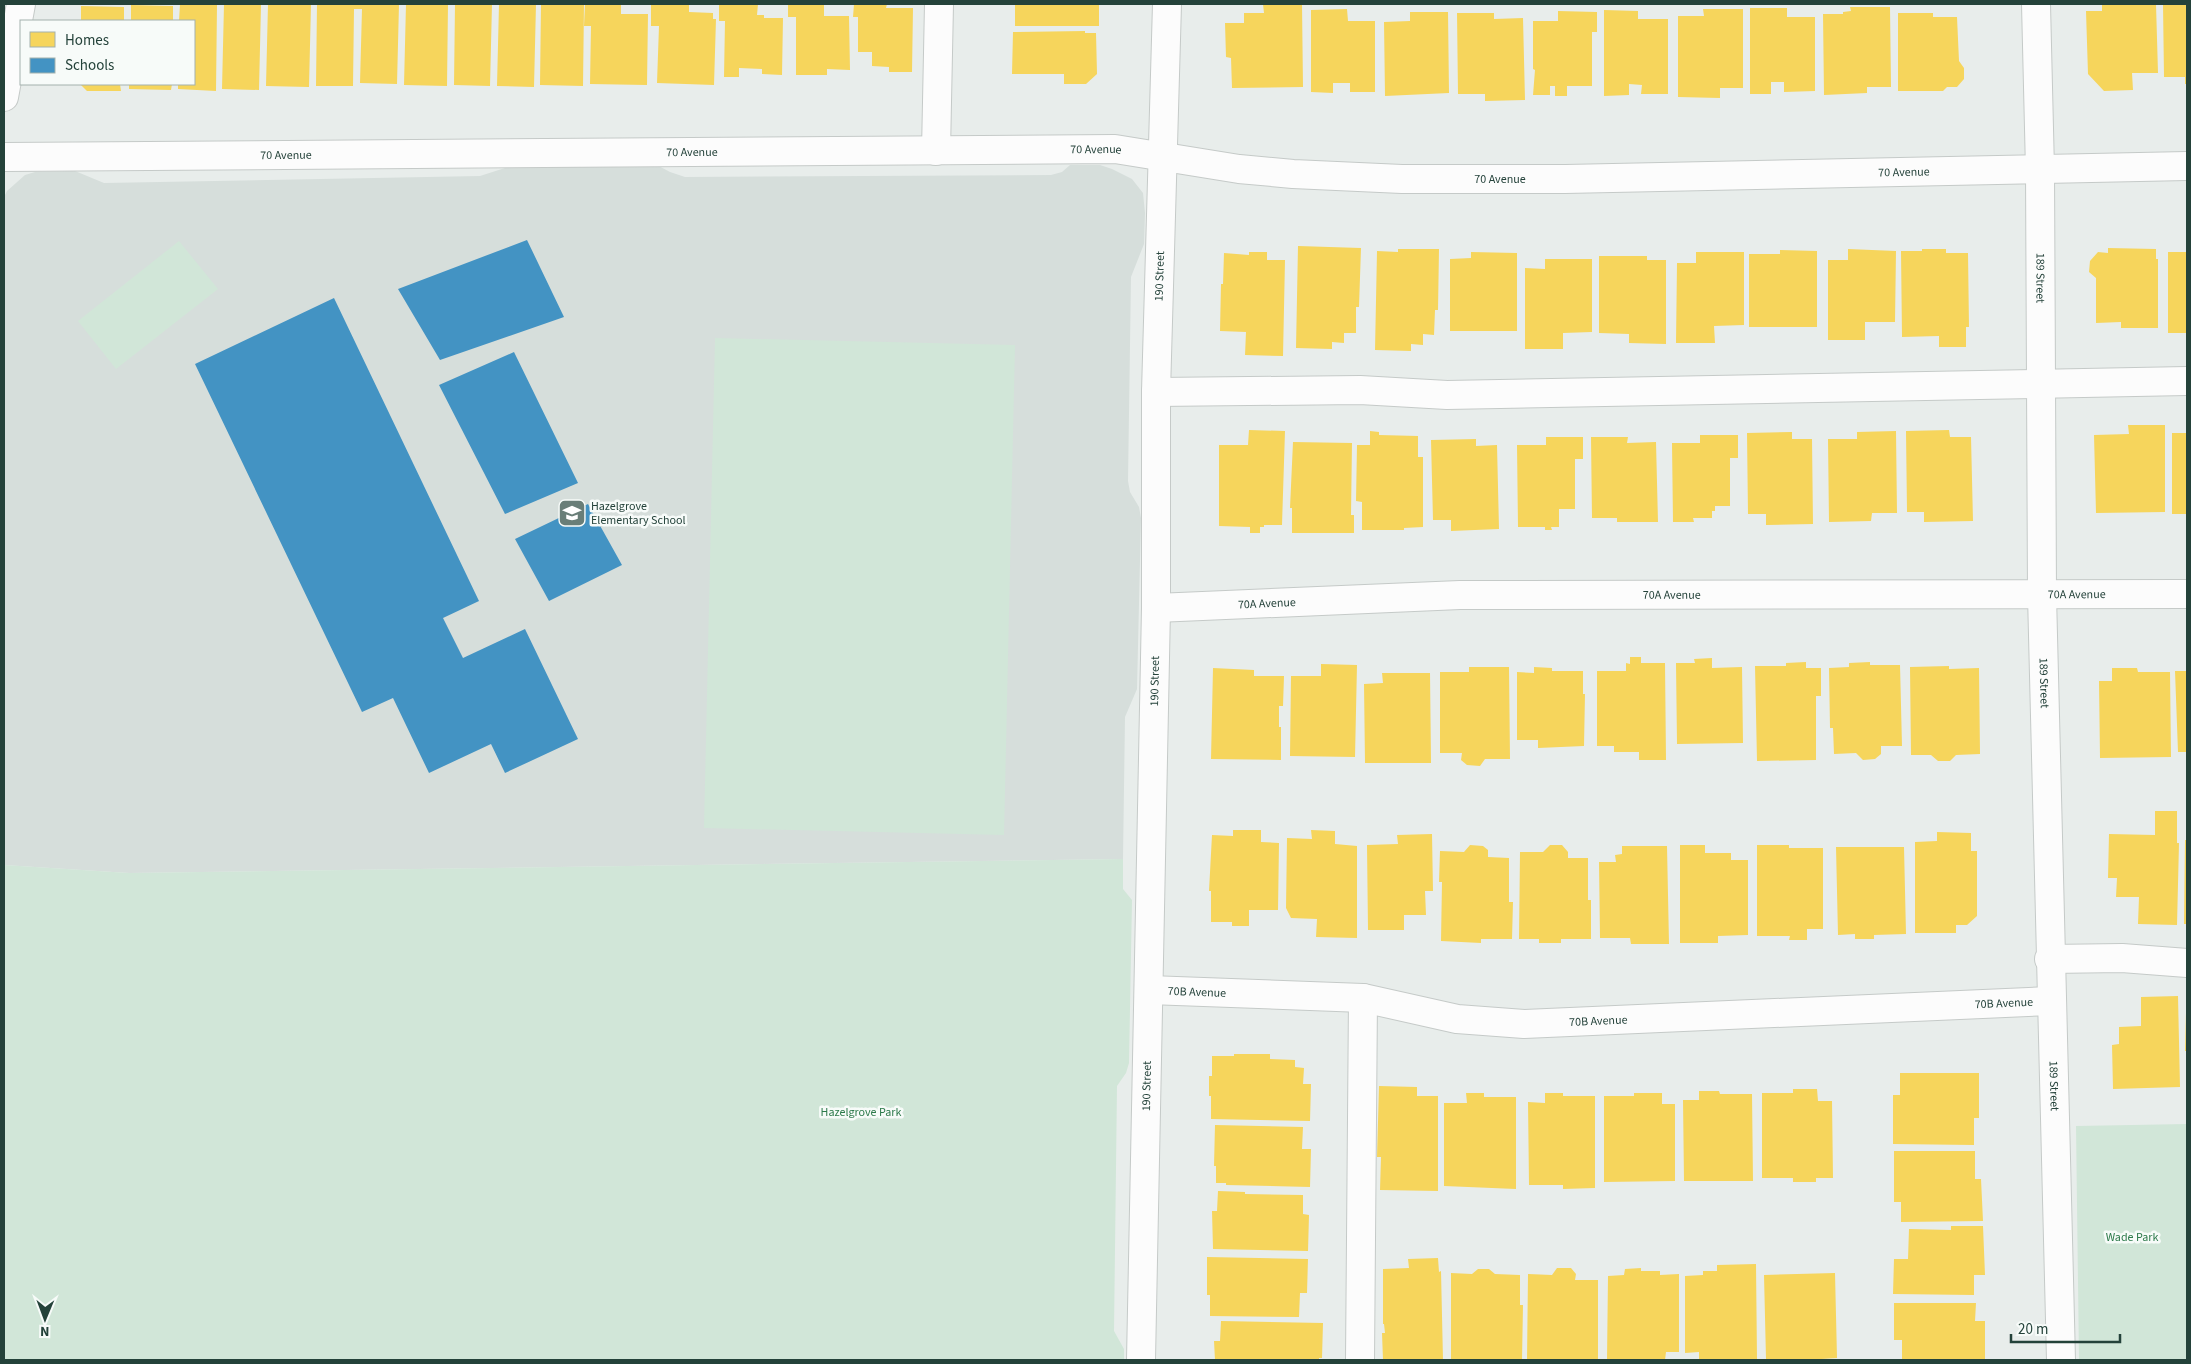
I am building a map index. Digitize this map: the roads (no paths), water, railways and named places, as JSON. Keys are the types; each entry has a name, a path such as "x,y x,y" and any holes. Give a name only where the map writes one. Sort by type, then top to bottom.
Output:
{"street":[{"path":"4,97 21,4"},
{"path":"936,151 939,4"},
{"name":"190 Street","path":"1141,1360 1156,608 1156,392 1167,4"},
{"name":"189 Street","path":"2036,4 2040,170 2039,383 2042,595 2049,959 2055,1079 2061,1360"},
{"name":"70 Avenue","path":"4,157 1115,149 1239,169 1293,174 1402,178 1575,179 2187,166"},
{"path":"1156,392 1360,390 1447,395 2187,381"},
{"name":"70A Avenue","path":"1156,608 1460,595 2187,594"},
{"path":"2049,959 2122,958 2187,963"},
{"name":"70B Avenue","path":"1149,990 1363,998 1457,1019 1524,1024 1759,1012 2051,1001"},
{"path":"1360,1360 1363,998"}],"place":[{"name":"Hazelgrove Elementary School","path":"572,513"}],"park label":[{"name":"Hazelgrove Park","path":"861,1112"},
{"name":"Wade Park","path":"2132,1237"}]}
